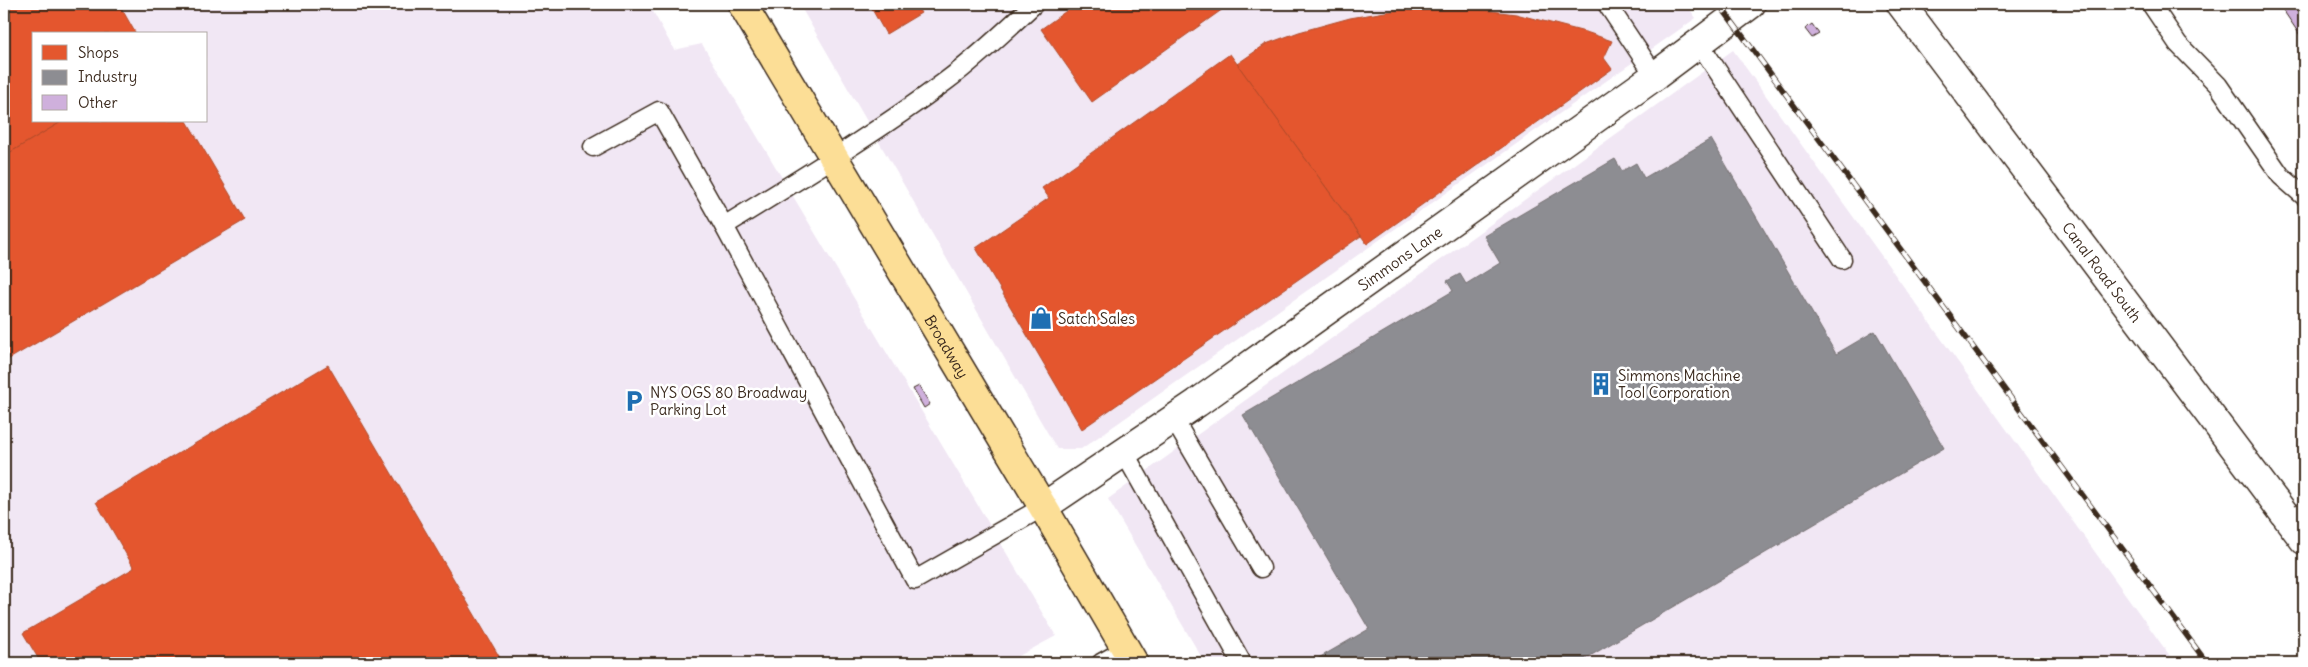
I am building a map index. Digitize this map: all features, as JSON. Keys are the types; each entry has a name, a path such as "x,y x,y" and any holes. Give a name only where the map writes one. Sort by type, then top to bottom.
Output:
{"main road":[{"name":"Broadway","path":"742,4 1130,656"}],"street":[{"name":"Simmons Lane","path":"1043,507 1174,418 1655,76 1751,4"},
{"name":"Canal Road South","path":"1901,4 2299,524"}],"lane":[{"path":"724,226 834,157 945,82 990,46 1034,4"},
{"path":"1607,4 1655,76"},
{"path":"2150,4 2178,44 2218,85 2281,176 2304,196"},
{"path":"1699,43 1842,259"},
{"path":"593,147 659,111 724,226 915,580 1043,507"},
{"path":"1174,418 1261,568"},
{"path":"1124,452 1242,663"},
{"path":"1100,663 1130,656"}],"shaded area":[{"path":"4,4 649,4 674,50 702,44 1056,636 1006,663 4,663"},
{"path":"799,4 1686,4 1696,18 1081,449 1057,449"},
{"name":"Simmons Machine Tool Corporation","path":"1733,50 2175,663 1205,663 1108,499"}],"building: Shops":[{"path":"4,4 119,4 135,32 32,32 32,122 61,122 4,156"},
{"path":"869,4 915,4 921,13 886,34"},
{"path":"1076,4 1230,4 1092,102 1041,29"},
{"path":"1420,8 1476,9 1516,14 1589,33 1612,41 1604,58 1612,69 1367,244 1237,64 1266,44 1299,32 1350,18"},
{"path":"1230,54 1361,236 1082,429 976,248 1049,198 1042,188"},
{"path":"61,122 188,122 245,220 4,362 4,156"},
{"path":"328,365 503,663 41,663 23,633 134,568 96,502"}],"building: Industry":[{"name":"Simmons Machine Tool Corporation","path":"1711,139 1836,354 1875,331 1944,448 1578,663 1310,663 1369,629 1243,415 1453,291 1447,281 1460,274 1466,284 1500,263 1484,236 1615,159 1622,171 1636,163 1644,178"}],"building: Other":[{"path":"2279,4 2304,4 2304,41"},
{"path":"1812,24 1819,34 1812,38 1805,29"},
{"path":"919,386 930,404 924,408 913,389"}],"railway":[{"path":"1719,4 2207,663"}],"place":[{"name":"Satch Sales","path":"1041,318"},
{"name":"Simmons Machine Tool Corporation","path":"1601,384"},
{"name":"NYS OGS 80 Broadway Parking Lot","path":"634,401"}]}
